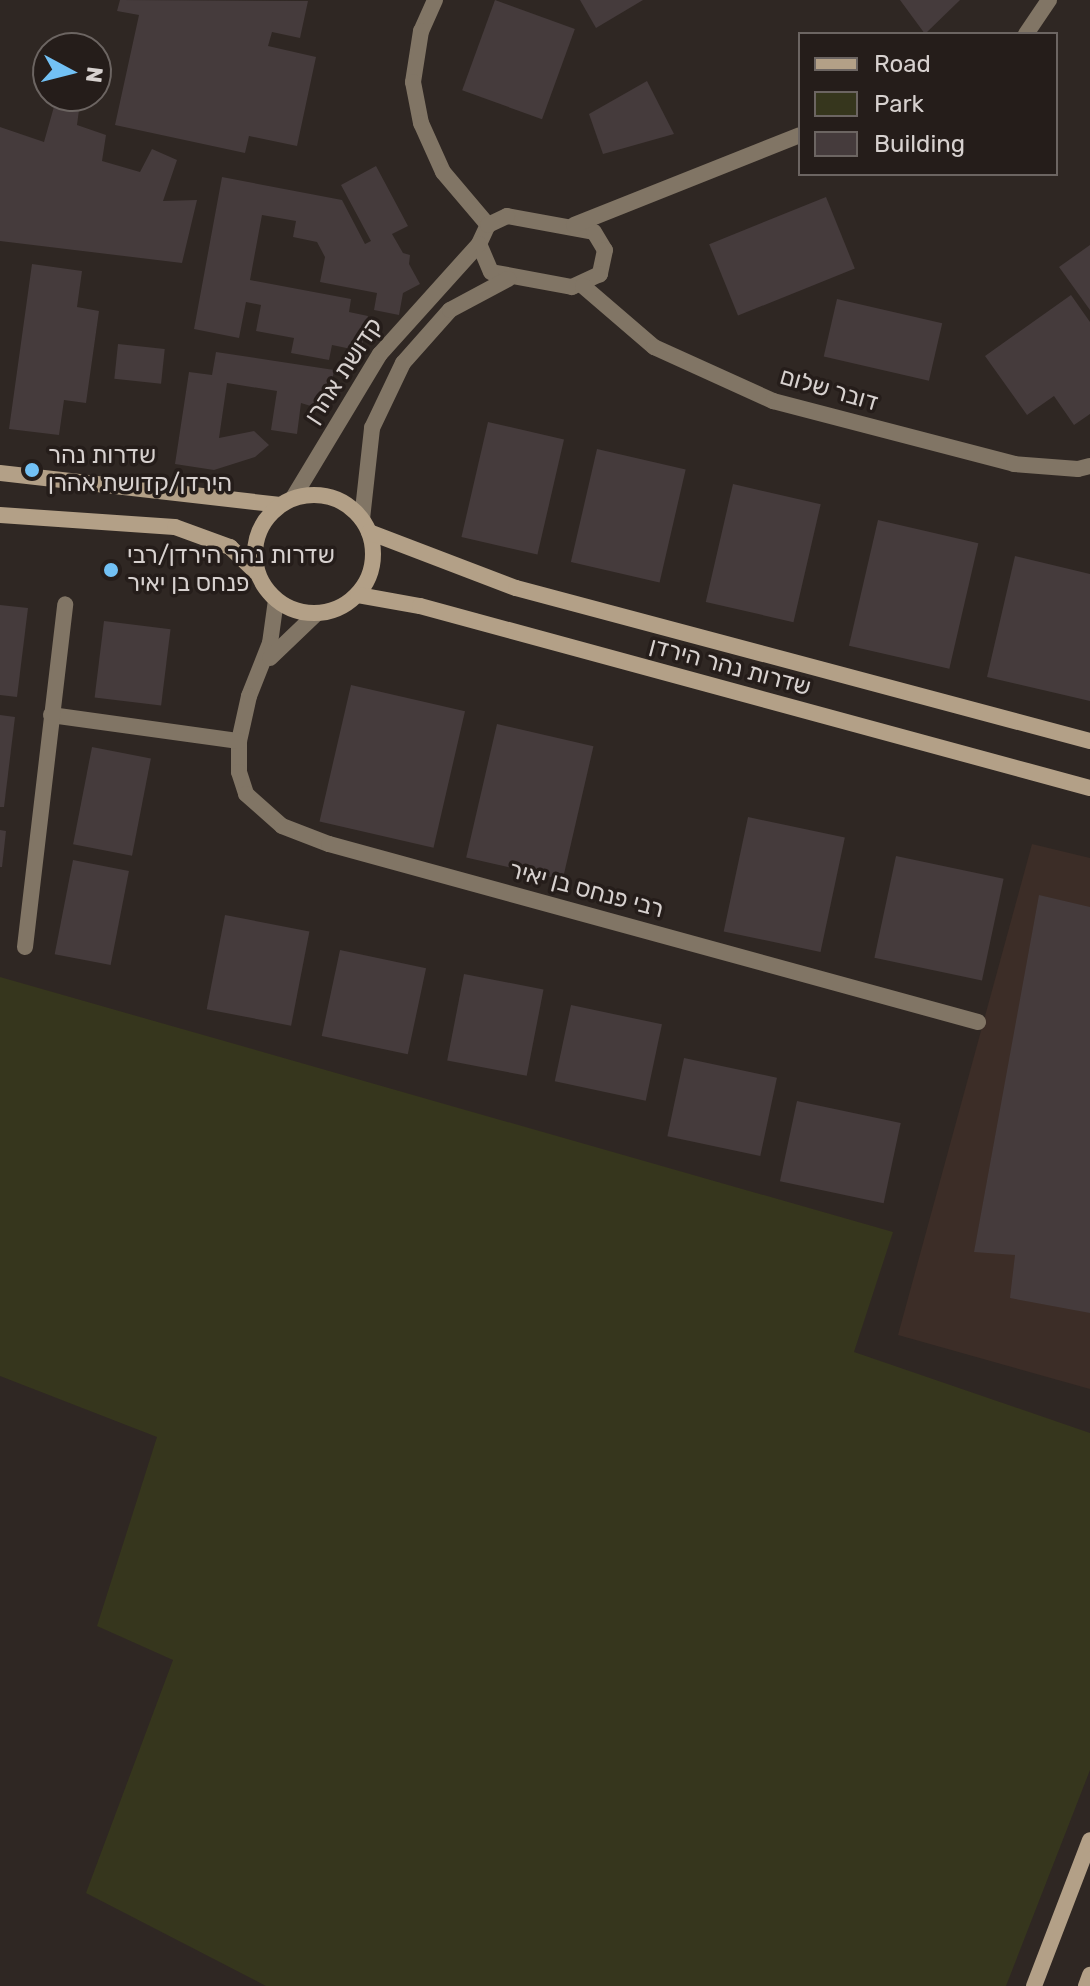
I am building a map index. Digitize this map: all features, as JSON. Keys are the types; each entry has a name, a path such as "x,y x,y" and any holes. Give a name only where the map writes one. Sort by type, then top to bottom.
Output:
{"main road":[{"path":"0,473 286,502 324,496 365,526 372,565 358,595 332,612 316,614 276,600 257,573 230,547 175,527 0,515"},
{"path":"257,573 257,535 286,502"},
{"name":"שדרות נהר הירדן","path":"365,526 516,588 1090,741"},
{"name":"שדרות נהר הירדן","path":"358,595 420,606 1090,788"},
{"path":"1034,1986 1090,1840"},
{"path":"1086,1986 1090,1975"}],"street":[{"path":"435,0 421,31 413,82 421,123 443,172 488,225 507,216 574,225 594,232 605,250 600,274 583,286 508,279 484,264 479,244"},
{"path":"1027,32 1049,0"},
{"path":"574,225 798,136"},
{"name":"קדושת אהרן","path":"286,502 380,354 479,244 488,225"},
{"name":"קדושת אהרן","path":"365,526 372,428 403,363 450,310 508,279"},
{"name":"דובר שלום","path":"583,286 654,347 773,401 1014,464 1078,469 1090,466"},
{"name":"רבי פנחס בן יאיר","path":"276,600 270,643 239,741 246,794 282,826 305,836 978,1022"},
{"path":"25,947 65,604"},
{"name":"רבי פנחס בן יאיר","path":"259,672 277,648 316,614"},
{"path":"51,715 239,741"}],"shaded area":[{"path":"1032,844 1090,858 1090,1389 898,1335"}],"green space":[{"path":"0,977 893,1232 854,1352 1090,1433 1090,1770 1006,1986 266,1986 86,1893 173,1660 97,1626 157,1437 0,1376"}],"building":[{"path":"120,0 308,1 300,38 272,32 268,46 316,57 297,146 249,136 245,153 115,125 139,15 117,11"},
{"path":"495,0 575,29 542,119 462,90"},
{"path":"580,0 643,0 596,28"},
{"path":"900,0 960,0 927,32 924,32"},
{"path":"647,81 674,134 603,154 589,114"},
{"path":"52,112 79,112 77,125 106,135 102,161 140,172 152,149 177,160 163,201 197,200 182,263 0,241 0,127 44,142"},
{"path":"376,166 408,226 392,234 403,253 410,255 409,264 420,284 403,293 399,315 374,310 377,293 320,282 325,257 317,242 293,237 296,221 262,215 250,280 351,299 349,312 368,316 361,351 332,345 329,360 291,353 294,338 256,331 261,305 246,302 239,338 194,329 222,177 342,200 365,244 371,241 341,185"},
{"path":"826,197 855,268 738,316 709,244"},
{"path":"1090,245 1090,310 1059,267"},
{"path":"32,264 82,271 77,307 99,311 86,403 64,400 59,435 9,429"},
{"path":"1071,295 1090,322 1090,414 1074,425 1054,396 1027,415 985,356"},
{"path":"837,299 942,323 929,381 824,356"},
{"path":"118,344 165,349 161,384 114,379"},
{"path":"216,352 334,370 329,399 314,407 301,403 297,434 271,430 277,391 227,383 219,438 254,431 269,445 255,457 214,470 175,464 189,372 212,375"},
{"path":"488,422 564,440 537,555 461,537"},
{"path":"597,449 686,469 660,582 571,562"},
{"path":"733,484 821,504 793,622 706,602"},
{"path":"878,520 978,543 949,669 849,646"},
{"path":"1015,556 1090,574 1090,701 987,677"},
{"path":"0,605 28,608 17,697 0,695"},
{"path":"104,621 171,629 161,706 95,697"},
{"path":"351,685 465,711 434,848 320,821"},
{"path":"0,715 15,717 4,807 0,807"},
{"path":"497,724 593,746 563,880 466,857"},
{"path":"92,747 151,758 132,856 73,844"},
{"path":"748,817 845,838 821,952 724,931"},
{"path":"0,830 6,831 2,867 0,867"},
{"path":"896,856 1004,879 982,981 874,958"},
{"path":"73,860 129,871 111,965 55,954"},
{"path":"1039,895 1090,907 1090,1313 1010,1298 1015,1255 974,1252"},
{"path":"225,915 309,931 291,1026 207,1009"},
{"path":"340,950 426,968 408,1054 322,1036"},
{"path":"464,974 544,989 527,1076 447,1060"},
{"path":"571,1005 662,1024 646,1101 555,1081"},
{"path":"684,1058 777,1078 760,1156 667,1136"},
{"path":"797,1101 901,1123 884,1203 780,1181"}],"place":[{"name":"שדרות נהר הירדן/קדושת אהרן","path":"32,470"},
{"name":"שדרות נהר הירדן/רבי פנחס בן יאיר","path":"111,570"}]}
